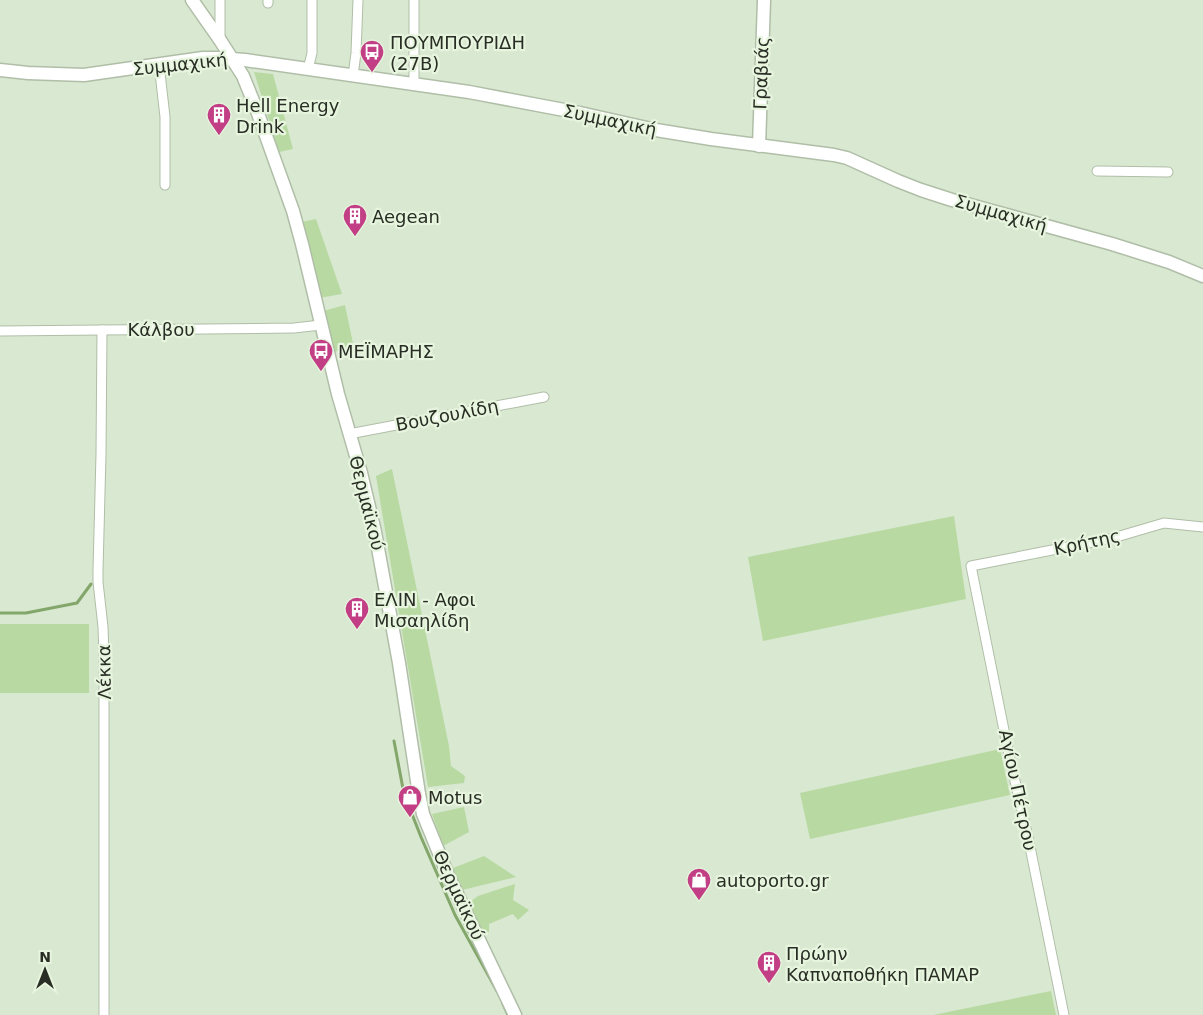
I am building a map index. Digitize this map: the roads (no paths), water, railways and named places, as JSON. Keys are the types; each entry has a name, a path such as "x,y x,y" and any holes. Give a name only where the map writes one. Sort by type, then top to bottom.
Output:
{"street":[{"name":"Θερμαϊκού","path":"192,0 243,76 293,211 349,434 361,473 381,558 424,814 448,875 516,1015"},
{"path":"220,0 220,40"},
{"path":"308,69 312,53 312,0"},
{"path":"353,76 358,0"},
{"path":"414,0 414,85"},
{"name":"Γραβιάς","path":"759,146 764,0"},
{"name":"Συμμαχική","path":"0,70 84,75 203,58 232,58 526,102 656,130 847,158 921,190 1121,247 1175,264 1203,276"},
{"path":"159,64 165,117 165,185"},
{"path":"1097,171 1168,172"},
{"name":"Κάλβου","path":"0,331 294,328 321,325"},
{"name":"Λέκκα","path":"102,330 98,582 104,656 104,1015"},
{"name":"Βουζουλίδη","path":"349,434 544,397"},
{"name":"Κρήτης","path":"971,566 1114,538 1164,523 1203,527"},
{"name":"Αγίου Πέτρου","path":"971,566 1064,1015"}],"waterway":[{"path":"0,613 26,613 77,603 91,584"},
{"path":"394,741 404,794 421,837 455,915 497,991"},
{"path":"503,1004 508,1015"}],"place":[{"name":"ΠΟΥΜΠΟΥΡΙΔΗ (27Β)","path":"372,73"},
{"name":"Hell Energy Drink","path":"219,136"},
{"name":"Aegean","path":"355,237"},
{"name":"ΜΕΪΜΑΡΗΣ","path":"321,372"},
{"name":"ΕΛΙΝ - Αφοι Μισαηλίδη","path":"357,630"},
{"name":"Motus","path":"410,818"},
{"name":"autoporto.gr","path":"699,901"},
{"name":"Πρώην Καπναποθήκη ΠΑΜΑΡ","path":"769,984"}]}
